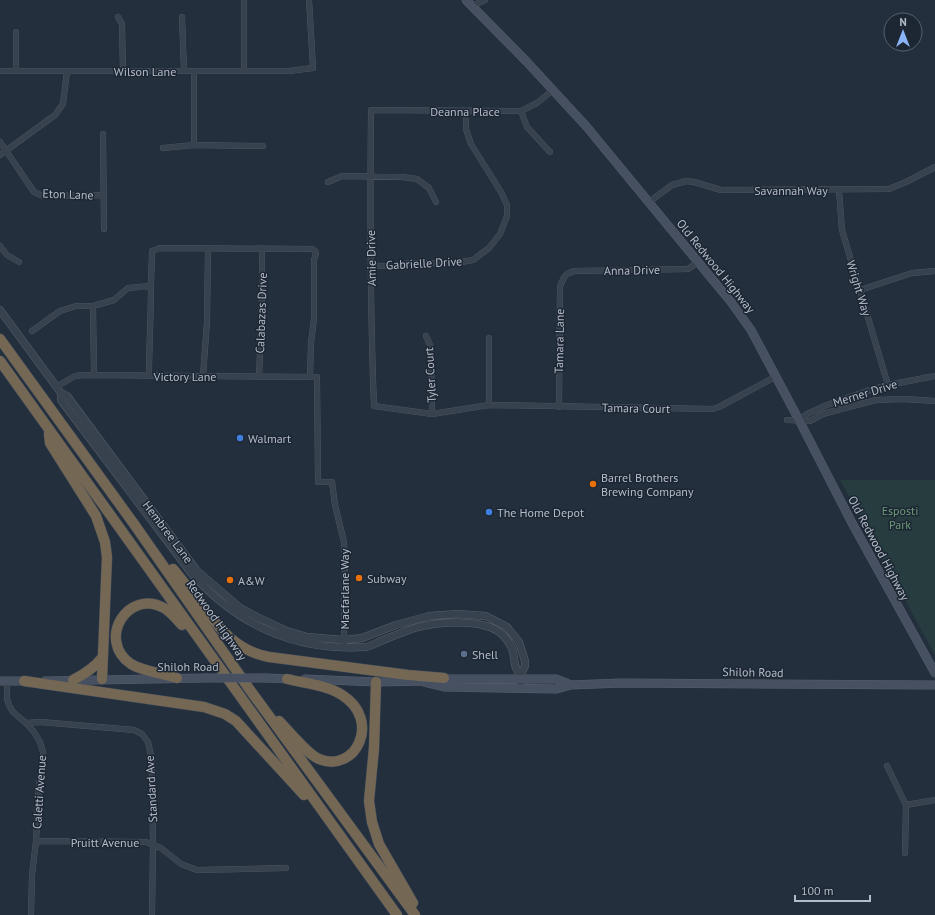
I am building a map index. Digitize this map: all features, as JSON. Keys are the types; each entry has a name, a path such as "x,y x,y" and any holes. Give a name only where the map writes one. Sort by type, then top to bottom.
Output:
{"highway":[{"name":"Redwood Highway","path":"0,339 134,524 250,690 415,915"},
{"path":"0,361 397,915"},
{"path":"48,428 50,443 96,516 105,542 107,557 102,679"},
{"path":"134,524 173,569 222,630 245,649 269,657 408,675 444,678"},
{"path":"177,678 132,665 121,655 116,643 117,628 122,616 131,608 153,604 169,611 215,663"},
{"path":"73,680 88,673 103,657"},
{"path":"250,690 312,755 318,759 333,761 340,760 350,754 359,743 363,730 361,716 352,703 343,695 331,689 286,679"},
{"path":"24,681 204,707 226,714 236,721 338,833"},
{"path":"376,682 374,748 369,801 372,822 379,844 420,915"}],"main road":[{"name":"Old Redwood Highway","path":"469,3 586,126 731,302 746,323 935,674"},
{"name":"Shiloh Road","path":"4,681 265,678 376,682 424,682 444,678 520,681"},
{"name":"Shiloh Road","path":"424,682 444,687 556,679 571,685 629,683 935,685"}],"street":[{"path":"244,0 244,71"},
{"name":"Wilson Lane","path":"0,71 289,71 313,68 309,0"},
{"path":"469,3 484,0"},
{"path":"118,17 122,24 123,71"},
{"path":"182,17 184,71"},
{"path":"16,32 16,71"},
{"path":"0,155 55,115 63,104 68,71"},
{"path":"194,71 194,145"},
{"name":"Deanna Place","path":"371,110 521,111 537,103 553,90"},
{"name":"Amie Drive","path":"371,110 370,176 374,406"},
{"name":"Gabrielle Drive","path":"371,266 392,266 410,262 456,263 473,260 489,248 500,234 507,216 507,205 501,192 471,144 466,129 466,111"},
{"path":"521,111 528,127 550,152"},
{"path":"103,134 104,229"},
{"name":"Eton Lane","path":"0,142 34,192 43,196 104,195"},
{"path":"163,148 194,145 263,146"},
{"name":"Savannah Way","path":"649,202 672,185 686,181 721,190 889,189 935,167"},
{"path":"328,182 342,176 402,177 417,180 429,188 436,202"},
{"name":"Wright Way","path":"839,190 842,230 888,385"},
{"path":"0,246 7,255 19,262"},
{"path":"149,376 152,251 160,248 208,248 308,249 315,251 314,319 311,343 310,377"},
{"path":"203,376 207,322 208,248"},
{"name":"Calabazas Drive","path":"259,377 262,302 262,249"},
{"name":"Anna Drive","path":"564,276 569,272 575,271 688,269 698,262"},
{"path":"860,290 912,273 935,271"},
{"name":"Tamara Lane","path":"559,407 560,286 564,276"},
{"path":"32,331 60,311 76,306 93,306 114,300 128,288 152,286"},
{"path":"93,306 94,375"},
{"name":"Hembree Lane","path":"0,310 58,390 66,407 136,500 204,587 236,614 264,629 282,636 313,644 344,643 366,647 418,627 450,622 480,625 499,632 511,645 515,666 520,681"},
{"name":"Tyler Court","path":"426,336 431,347 432,414"},
{"path":"489,338 489,406"},
{"name":"Victory Lane","path":"58,390 75,376 94,375 317,377"},
{"name":"Merner Drive","path":"799,420 807,414 827,405 888,385 935,376"},
{"name":"Macfarlane Way","path":"317,377 318,482 332,482 335,505 344,542 344,643"},
{"name":"Tamara Court","path":"374,406 432,414 489,406 713,409 775,377"},
{"name":"Merner Drive","path":"787,420 810,420 876,400 904,399 935,401"},
{"name":"Hembree Lane","path":"344,643 396,625 429,616 457,614 486,616 507,627 519,642 525,661 525,666 520,681"},
{"path":"395,635 396,630 422,622 429,616"},
{"name":"Caletti Avenue","path":"4,681 9,705 13,712 26,723 40,742 43,752 32,875 31,915"},
{"name":"Standard Ave","path":"26,723 41,722 134,730 142,734 148,742 152,760 152,915"},
{"path":"887,766 906,805 905,853"},
{"path":"906,805 935,800"},
{"name":"Pruitt Avenue","path":"36,841 146,842 161,848 181,864 197,870 286,868"}],"green space":[{"name":"Esposti Park","path":"840,480 935,480 935,655"}],"place":[{"name":"Walmart","path":"240,438"},
{"name":"Barrel Brothers Brewing Company","path":"593,484"},
{"name":"The Home Depot","path":"489,512"},
{"name":"Subway","path":"359,578"},
{"name":"A&W","path":"230,580"},
{"name":"Shell","path":"464,654"}]}
